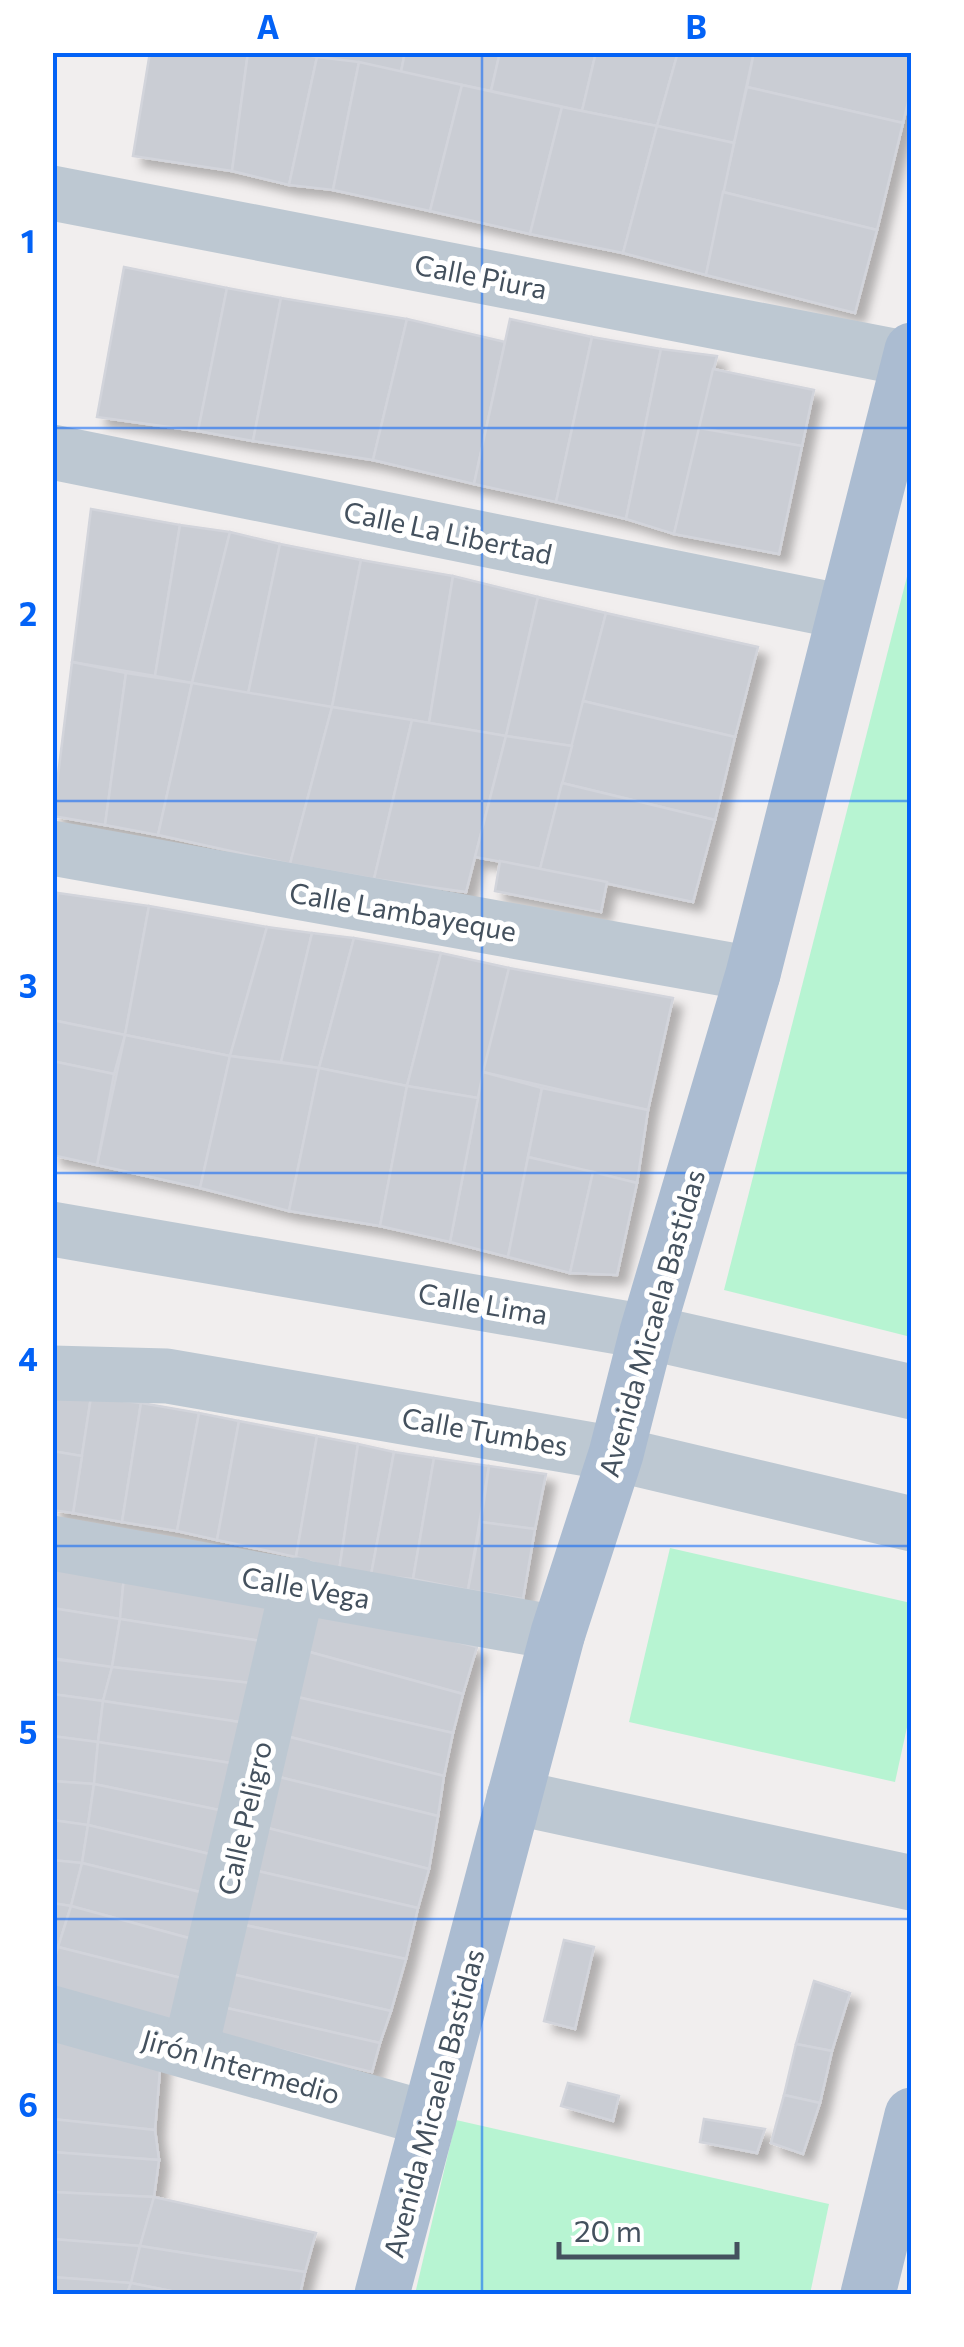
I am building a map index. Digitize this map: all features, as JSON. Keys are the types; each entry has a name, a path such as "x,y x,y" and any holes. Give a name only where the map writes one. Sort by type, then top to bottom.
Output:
{"main road":[{"name":"Avenida Micaela Bastidas","path":"382,2294 558,1633 616,1454 647,1332 753,974 910,354"},
{"path":"868,2294 912,2114"}],"street":[{"name":"Calle Piura","path":"52,193 910,354"},
{"name":"Calle La Libertad","path":"52,452 844,612"},
{"name":"Calle Lambayeque","path":"52,848 753,974"},
{"name":"Calle Lima","path":"52,1229 647,1332 912,1392"},
{"name":"Calle Tumbes","path":"52,1373 167,1376 616,1454 912,1524"},
{"name":"Calle Vega","path":"52,1544 558,1633"},
{"name":"Calle Peligro","path":"190,2052 298,1585"},
{"path":"514,1797 912,1882"},
{"name":"Jirón Intermedio","path":"52,2012 429,2119"}],"green space":[{"path":"911,561 911,1337 724,1290"},
{"path":"670,1548 911,1603 911,1709 895,1782 629,1722"},
{"path":"456,2120 829,2204 810,2294 415,2294"}],"building":[{"path":"150,52 248,52 232,171 133,156"},
{"path":"248,52 292,52 317,57 289,185 232,171"},
{"path":"317,52 405,52 401,72 317,57"},
{"path":"405,52 500,52 491,91 401,72"},
{"path":"500,52 596,52 582,111 491,91"},
{"path":"596,52 678,52 657,126 582,111"},
{"path":"678,52 754,52 734,143 657,126"},
{"path":"754,52 912,52 912,85 903,123 747,87"},
{"path":"317,57 359,62 333,190 289,185"},
{"path":"359,62 462,85 430,211 333,190"},
{"path":"462,85 562,107 530,234 430,211"},
{"path":"747,87 903,123 877,230 723,192"},
{"path":"562,107 657,126 623,253 530,234"},
{"path":"657,126 734,143 706,275 623,253"},
{"path":"723,192 877,230 855,313 706,275"},
{"path":"124,267 227,288 198,431 97,417"},
{"path":"227,288 281,298 253,441 198,431"},
{"path":"281,298 407,319 373,460 253,441"},
{"path":"407,319 505,342 474,484 373,460"},
{"path":"510,319 592,337 556,502 474,484"},
{"path":"592,337 661,349 626,519 556,502"},
{"path":"661,349 717,356 674,534 626,519"},
{"path":"713,369 814,390 802,446 699,428"},
{"path":"699,428 802,446 779,554 674,534"},
{"path":"91,509 180,525 155,676 72,662"},
{"path":"180,525 230,532 192,683 155,676"},
{"path":"230,532 280,544 248,694 192,683"},
{"path":"280,544 361,560 332,707 248,694"},
{"path":"361,560 453,576 429,723 332,707"},
{"path":"453,576 538,597 506,736 429,723"},
{"path":"538,597 606,613 572,746 506,736"},
{"path":"606,613 758,647 735,737 583,701"},
{"path":"72,662 126,673 105,825 53,816"},
{"path":"126,673 192,683 158,835 105,825"},
{"path":"192,683 332,707 290,864 158,835"},
{"path":"583,701 735,737 715,820 562,783"},
{"path":"332,707 412,720 374,879 290,864"},
{"path":"412,720 506,736 466,892 374,879"},
{"path":"506,736 572,746 540,869 475,857"},
{"path":"562,783 715,820 693,902 540,869"},
{"path":"500,861 607,882 601,912 495,891"},
{"path":"58,893 149,906 125,1035 52,1020 52,922"},
{"path":"149,906 267,927 230,1056 125,1035"},
{"path":"267,927 312,933 281,1062 230,1056"},
{"path":"312,933 354,938 319,1068 281,1062"},
{"path":"354,938 441,953 407,1086 319,1068"},
{"path":"441,953 509,968 478,1098 407,1086"},
{"path":"509,968 673,998 648,1110 483,1072"},
{"path":"52,1020 125,1035 114,1074 52,1061"},
{"path":"125,1035 230,1056 200,1188 97,1165"},
{"path":"230,1056 319,1068 289,1211 200,1188"},
{"path":"52,1061 114,1074 97,1165 52,1155"},
{"path":"319,1068 407,1086 380,1226 289,1211"},
{"path":"483,1072 542,1088 508,1257 450,1242"},
{"path":"407,1086 478,1098 450,1242 380,1226"},
{"path":"542,1088 648,1110 637,1183 528,1157"},
{"path":"528,1157 593,1172 570,1273 508,1257"},
{"path":"593,1172 637,1183 617,1275 570,1273"},
{"path":"52,1391 91,1397 82,1456 52,1451"},
{"path":"91,1397 141,1403 122,1522 73,1513"},
{"path":"141,1403 199,1413 177,1531 122,1522"},
{"path":"199,1413 239,1421 217,1540 177,1531"},
{"path":"239,1421 317,1436 296,1557 217,1540"},
{"path":"317,1436 358,1444 339,1571 296,1557"},
{"path":"358,1444 394,1452 371,1575 339,1571"},
{"path":"52,1451 82,1456 73,1513 52,1510"},
{"path":"394,1452 434,1458 413,1579 371,1575"},
{"path":"434,1458 489,1466 468,1590 413,1579"},
{"path":"489,1466 546,1474 535,1529 481,1522"},
{"path":"481,1522 535,1529 523,1599 468,1590"},
{"path":"52,1566 124,1576 120,1619 52,1608"},
{"path":"124,1576 269,1603 261,1641 120,1619"},
{"path":"313,1605 477,1647 463,1694 306,1651"},
{"path":"52,1608 120,1619 112,1667 52,1658"},
{"path":"120,1619 261,1641 251,1683 112,1667"},
{"path":"306,1651 463,1694 453,1733 293,1696"},
{"path":"52,1659 112,1667 103,1701 52,1694"},
{"path":"112,1667 251,1683 246,1723 103,1701"},
{"path":"52,1694 103,1701 98,1742 52,1736"},
{"path":"293,1696 453,1733 444,1776 282,1735"},
{"path":"103,1701 246,1723 237,1764 98,1742"},
{"path":"282,1735 444,1776 438,1816 271,1775"},
{"path":"52,1736 98,1742 94,1784 52,1781"},
{"path":"98,1742 237,1764 224,1811 94,1784"},
{"path":"271,1775 438,1816 429,1869 260,1826"},
{"path":"52,1781 94,1784 88,1825 52,1820"},
{"path":"94,1784 224,1811 218,1856 88,1825"},
{"path":"52,1820 88,1825 82,1863 52,1860"},
{"path":"88,1825 218,1856 208,1894 82,1863"},
{"path":"260,1826 429,1869 418,1908 249,1869"},
{"path":"52,1860 82,1863 71,1906 52,1903"},
{"path":"82,1863 208,1894 196,1940 71,1906"},
{"path":"249,1869 418,1908 406,1959 235,1923"},
{"path":"52,1903 71,1906 58,1947 52,1946"},
{"path":"71,1906 196,1940 189,1980 58,1947"},
{"path":"235,1923 406,1959 391,2011 227,1973"},
{"path":"564,1940 594,1947 575,2029 544,2021"},
{"path":"58,1947 189,1980 183,2022 52,1992 52,1969"},
{"path":"227,1973 391,2011 380,2043 218,2006"},
{"path":"814,1981 850,1993 832,2051 796,2044"},
{"path":"218,2006 380,2043 372,2072 215,2034"},
{"path":"52,2028 161,2057 155,2130 52,2119"},
{"path":"796,2044 832,2051 820,2103 784,2095"},
{"path":"568,2083 619,2096 613,2121 561,2106"},
{"path":"784,2095 820,2103 803,2154 771,2143"},
{"path":"52,2119 155,2130 159,2160 52,2152"},
{"path":"704,2119 765,2129 757,2153 700,2142"},
{"path":"52,2152 159,2160 154,2197 52,2192"},
{"path":"52,2192 154,2197 140,2246 52,2239"},
{"path":"154,2197 316,2233 305,2272 140,2246"},
{"path":"52,2239 140,2246 131,2283 52,2277"},
{"path":"140,2246 305,2272 300,2294 186,2294 131,2283"},
{"path":"52,2277 131,2283 127,2294 52,2294"},
{"path":"131,2283 186,2294 127,2294"}]}
